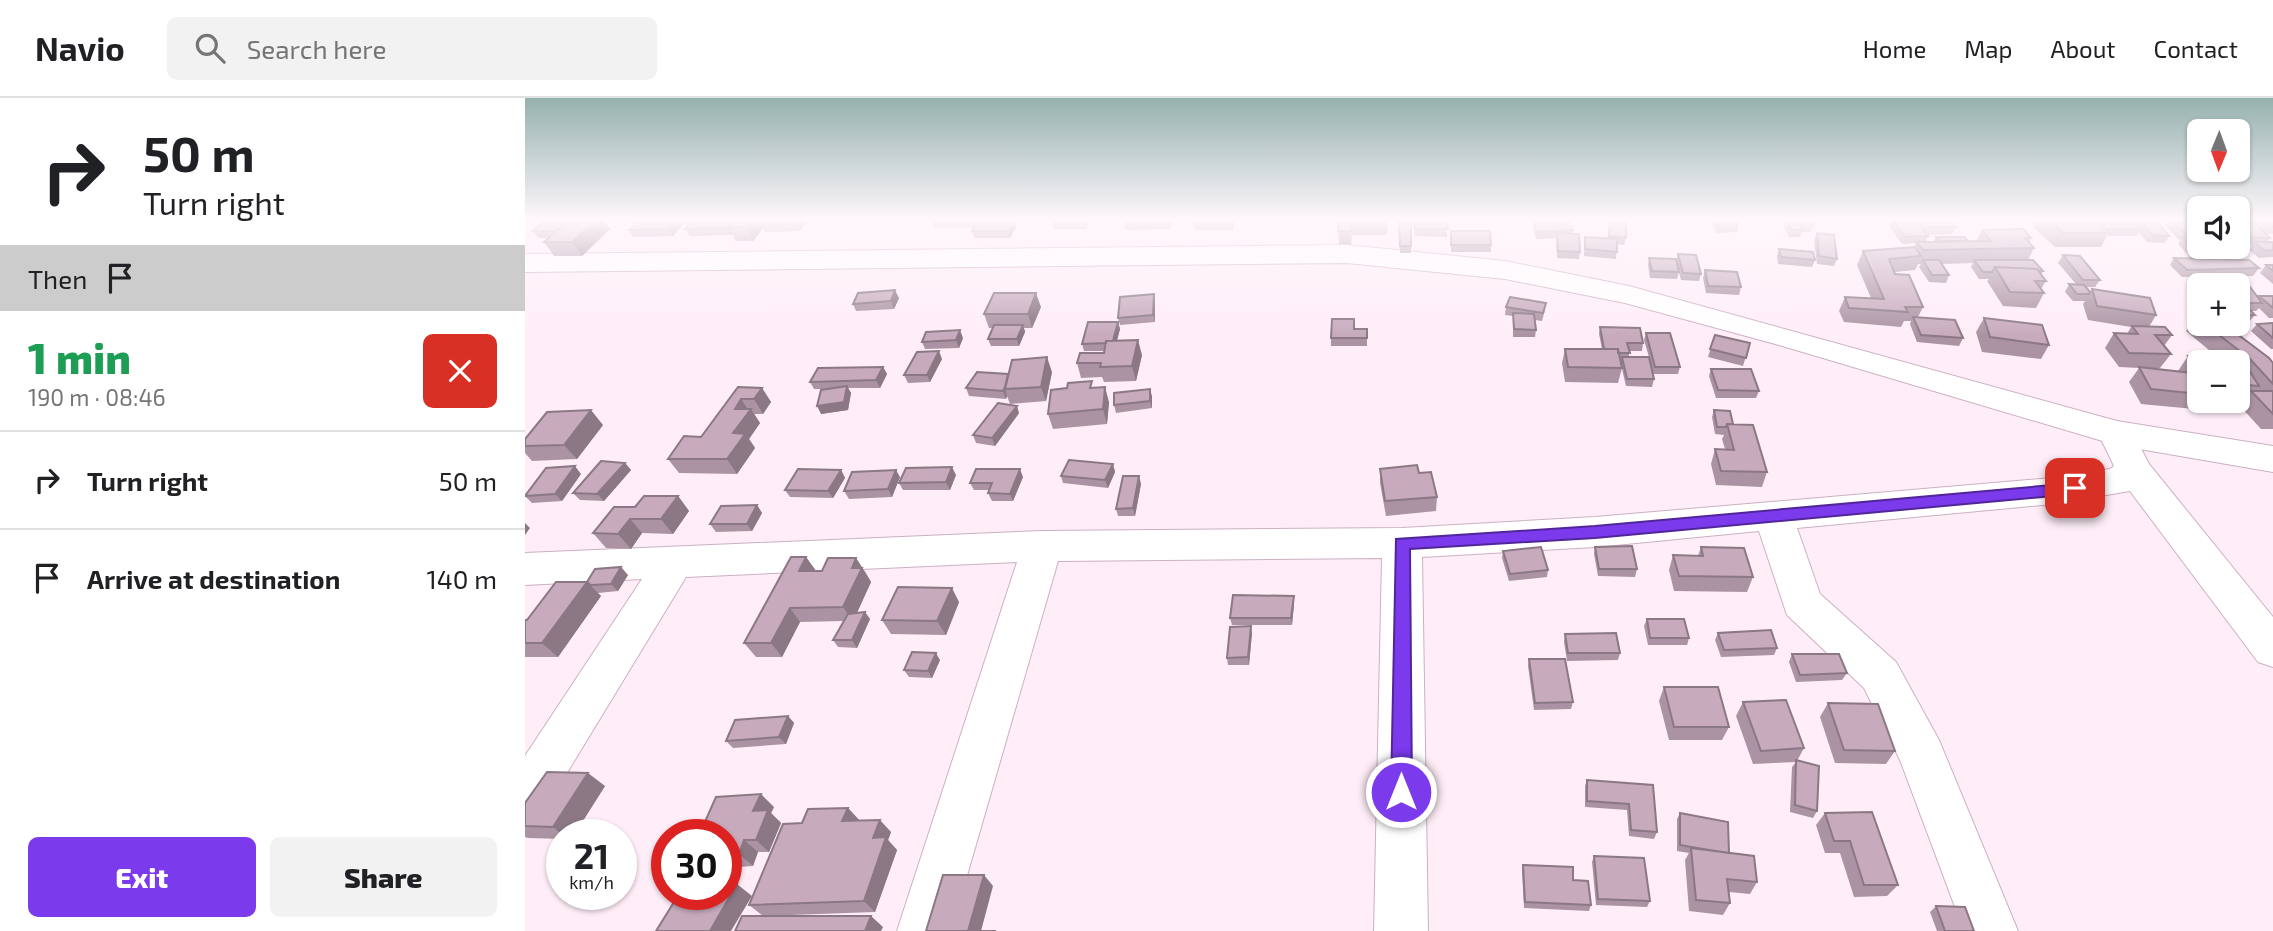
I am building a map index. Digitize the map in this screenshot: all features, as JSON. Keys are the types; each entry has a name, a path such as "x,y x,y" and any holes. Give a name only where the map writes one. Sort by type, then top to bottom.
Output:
{"main road":[{"path":"525,264 946,259"},
{"path":"1394,259 1492,269 1643,298 2116,433 2273,459"},
{"path":"2116,433 2134,470 2273,649"},
{"path":"525,569 1042,546 1402,543 1595,532 2053,491 2120,481 2134,470"},
{"path":"1774,516 1802,603 1880,675 1921,755 1991,931"},
{"path":"1401,931 1402,543"},
{"path":"924,931 1042,546"},
{"path":"525,798 674,563"}],"building":[{"path":"1649,259 1676,259 1679,272 1652,271"},
{"path":"1679,259 1697,259 1701,274 1683,273"},
{"path":"1866,259 1890,259 1895,274 1909,275 1923,307 1905,307 1908,312 1849,308 1845,297 1884,299"},
{"path":"2066,259 2082,259 2100,280 2083,280"},
{"path":"2175,259 2249,260 2259,268 2187,270"},
{"path":"1923,260 1939,260 1949,275 1932,275"},
{"path":"1974,260 2033,260 2043,271 1995,267 1992,272 1983,272"},
{"path":"1995,267 2037,269 2046,281 2035,281 2044,293 2010,292"},
{"path":"1705,270 1737,272 1741,287 1708,286"},
{"path":"2069,284 2084,285 2090,292 2077,294"},
{"path":"2250,287 2262,303 2250,303"},
{"path":"2092,289 2150,298 2156,315 2097,306"},
{"path":"895,290 891,301 853,304 858,293"},
{"path":"994,293 1036,293 1028,314 984,314"},
{"path":"1154,294 1153,315 1118,318 1120,297"},
{"path":"2259,296 2273,296 2273,308"},
{"path":"1510,297 1546,303 1543,313 1506,307"},
{"path":"1513,313 1534,314 1536,330 1514,329"},
{"path":"1913,317 1955,320 1963,338 1921,335"},
{"path":"1984,318 2042,325 2049,345 1990,337"},
{"path":"1332,319 1354,319 1354,329 1367,329 1367,338 1331,338"},
{"path":"1088,322 1118,322 1113,341 1082,344"},
{"path":"2273,323 2273,338 2257,324"},
{"path":"994,325 1023,325 1017,339 988,339"},
{"path":"2132,326 2165,327 2172,335 2155,335 2171,354 2129,353 2114,333 2138,334"},
{"path":"1600,327 1640,328 1643,343 1627,343 1630,353 1618,353 1618,349 1604,349"},
{"path":"960,330 956,340 922,342 926,332"},
{"path":"1646,333 1670,333 1680,367 1655,367"},
{"path":"1715,335 1750,343 1746,358 1710,349"},
{"path":"2220,336 2240,336 2269,358 2273,363 2273,384 2250,359 2250,350 2238,350"},
{"path":"1138,340 1132,366 1100,367 1101,363 1077,363 1080,353 1104,353 1106,341"},
{"path":"1565,349 1618,349 1622,368 1568,367"},
{"path":"939,351 927,375 904,375 917,352"},
{"path":"1047,357 1041,387 1005,389 1012,360"},
{"path":"1622,357 1649,357 1654,379 1627,379"},
{"path":"883,367 876,380 810,382 818,368"},
{"path":"2139,367 2187,372 2187,393 2151,389"},
{"path":"1711,369 1751,369 1759,391 1718,390"},
{"path":"977,372 1008,374 1003,391 966,388"},
{"path":"2250,372 2259,386 2250,385"},
{"path":"1092,381 1090,388 1105,387 1103,409 1048,414 1051,390 1067,388 1068,383"},
{"path":"847,386 844,402 817,406 821,390"},
{"path":"738,387 762,388 754,399 741,399 735,409 751,409 733,433 745,434 727,459 668,459 684,436 701,437"},
{"path":"1150,389 1150,401 1114,405 1114,393"},
{"path":"2251,391 2273,391 2273,414"},
{"path":"998,403 1017,406 992,438 973,435"},
{"path":"591,410 564,445 525,446 525,439 547,412"},
{"path":"1714,410 1730,411 1733,424 1717,427"},
{"path":"1727,424 1753,425 1767,472 1721,471 1715,449 1734,450"},
{"path":"1069,460 1113,464 1105,480 1061,476"},
{"path":"601,461 625,463 597,494 573,493"},
{"path":"1417,465 1419,473 1431,472 1437,497 1385,501 1380,469"},
{"path":"575,466 555,494 525,496 546,468"},
{"path":"952,467 946,482 899,483 906,468"},
{"path":"798,469 841,470 828,491 785,490"},
{"path":"976,469 1020,469 1010,494 988,493 992,483 970,483"},
{"path":"896,470 888,489 844,491 852,472"},
{"path":"1123,476 1139,476 1133,508 1116,509"},
{"path":"644,496 678,496 661,519 630,519 618,534 593,533 614,507 635,507"},
{"path":"757,505 747,524 710,524 721,506"},
{"path":"1632,546 1637,569 1599,569 1595,547"},
{"path":"1541,547 1548,570 1510,574 1503,551"},
{"path":"1701,547 1744,548 1753,577 1679,576 1673,555 1703,556"},
{"path":"791,557 806,557 799,571 822,571 828,558 856,558 852,568 862,568 843,607 790,608 771,643 744,643"},
{"path":"621,567 611,584 591,585 587,582 595,569"},
{"path":"556,582 587,582 542,643 525,643 525,620"},
{"path":"898,587 952,588 937,621 882,620"},
{"path":"1233,595 1294,596 1291,618 1230,618"},
{"path":"865,612 852,640 833,640 848,614"},
{"path":"1647,619 1684,619 1689,638 1650,638"},
{"path":"1251,626 1248,657 1227,658 1230,627"},
{"path":"1771,630 1777,648 1724,650 1718,633"},
{"path":"1616,633 1620,653 1568,653 1565,634"},
{"path":"912,652 936,653 928,671 904,670"},
{"path":"1792,654 1839,654 1847,673 1800,675"},
{"path":"1529,659 1565,659 1573,702 1535,703"},
{"path":"1664,687 1718,687 1729,727 1674,727"},
{"path":"1786,700 1804,748 1761,751 1743,702"},
{"path":"1828,703 1878,704 1895,751 1844,750"},
{"path":"788,716 779,737 726,741 735,720"},
{"path":"1796,760 1819,766 1817,811 1795,805"},
{"path":"547,772 588,773 558,819 546,819 546,827 525,826 525,803"},
{"path":"1587,780 1653,785 1657,832 1631,830 1629,804 1587,801"},
{"path":"761,794 753,811 768,810 756,840 744,840 742,846 742,819 706,819 716,797"},
{"path":"848,808 842,821 880,820 873,838 886,837 864,901 749,905 783,824 802,823 808,809"},
{"path":"1872,812 1898,885 1864,885 1850,841 1834,841 1825,813"},
{"path":"1680,813 1728,822 1729,853 1680,845"},
{"path":"1691,848 1754,856 1757,882 1727,879 1730,903 1696,900"},
{"path":"1594,856 1644,858 1650,901 1598,899"},
{"path":"1523,865 1573,867 1573,880 1588,881 1591,905 1525,902"},
{"path":"943,875 984,875 968,931 926,931"},
{"path":"1936,906 1965,907 1974,931 1945,931"},
{"path":"669,910 722,910 710,931 656,931"},
{"path":"742,916 871,916 865,931 735,931"}],"route":[{"path":"1401,792 1402,543 1595,532 2075,488"}]}
